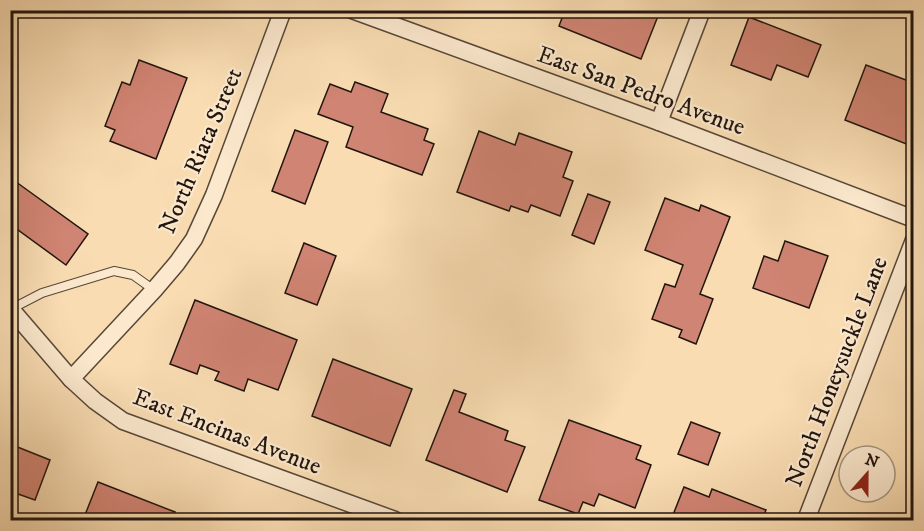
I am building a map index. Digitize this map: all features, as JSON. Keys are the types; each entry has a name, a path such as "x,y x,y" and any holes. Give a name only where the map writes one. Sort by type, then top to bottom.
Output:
{"street":[{"name":"North Riata Street","path":"71,379 154,290 194,239 214,195 283,10"},
{"name":"East San Pedro Avenue","path":"352,10 659,122 914,219"},
{"path":"659,122 702,10"},
{"name":"North Honeysuckle Lane","path":"806,520 914,240"},
{"name":"East Encinas Avenue","path":"11,309 71,379 95,401 123,421 395,520"}],"lane":[{"path":"11,309 42,293 114,271 133,274 154,290"}],"building":[{"path":"565,10 660,11 641,59 559,26"},
{"path":"749,17 821,45 808,77 777,65 771,80 731,65"},
{"path":"139,60 187,78 156,159 110,141 115,130 105,126 122,82 130,85"},
{"path":"866,65 914,83 914,147 845,120"},
{"path":"355,82 388,94 381,112 428,129 424,140 434,144 422,175 346,147 353,127 318,114 330,84 351,92"},
{"path":"295,130 328,142 305,204 272,191"},
{"path":"479,131 515,145 519,133 572,152 563,177 573,181 560,216 531,205 528,212 511,206 509,211 457,192"},
{"path":"12,179 88,234 66,265 10,224 10,182"},
{"path":"588,194 610,202 594,244 572,235"},
{"path":"665,198 699,211 701,205 730,217 700,294 713,299 696,344 679,337 682,330 652,319 665,284 675,287 683,265 645,250"},
{"path":"785,241 828,256 809,308 753,288 764,256 778,261"},
{"path":"304,243 336,256 317,305 285,293"},
{"path":"195,300 297,340 278,390 248,379 244,391 215,380 219,372 200,365 197,374 170,364"},
{"path":"333,359 412,389 390,446 312,416"},
{"path":"454,390 466,394 459,412 508,431 505,440 525,447 507,492 426,460"},
{"path":"569,420 641,446 636,459 651,465 635,508 599,494 594,506 583,502 578,514 539,500"},
{"path":"691,422 720,433 708,465 678,454"},
{"path":"10,444 50,460 35,500 18,494 10,514"},
{"path":"98,482 175,512 171,520 83,520"},
{"path":"684,487 709,497 712,489 766,510 762,520 671,520"}]}
